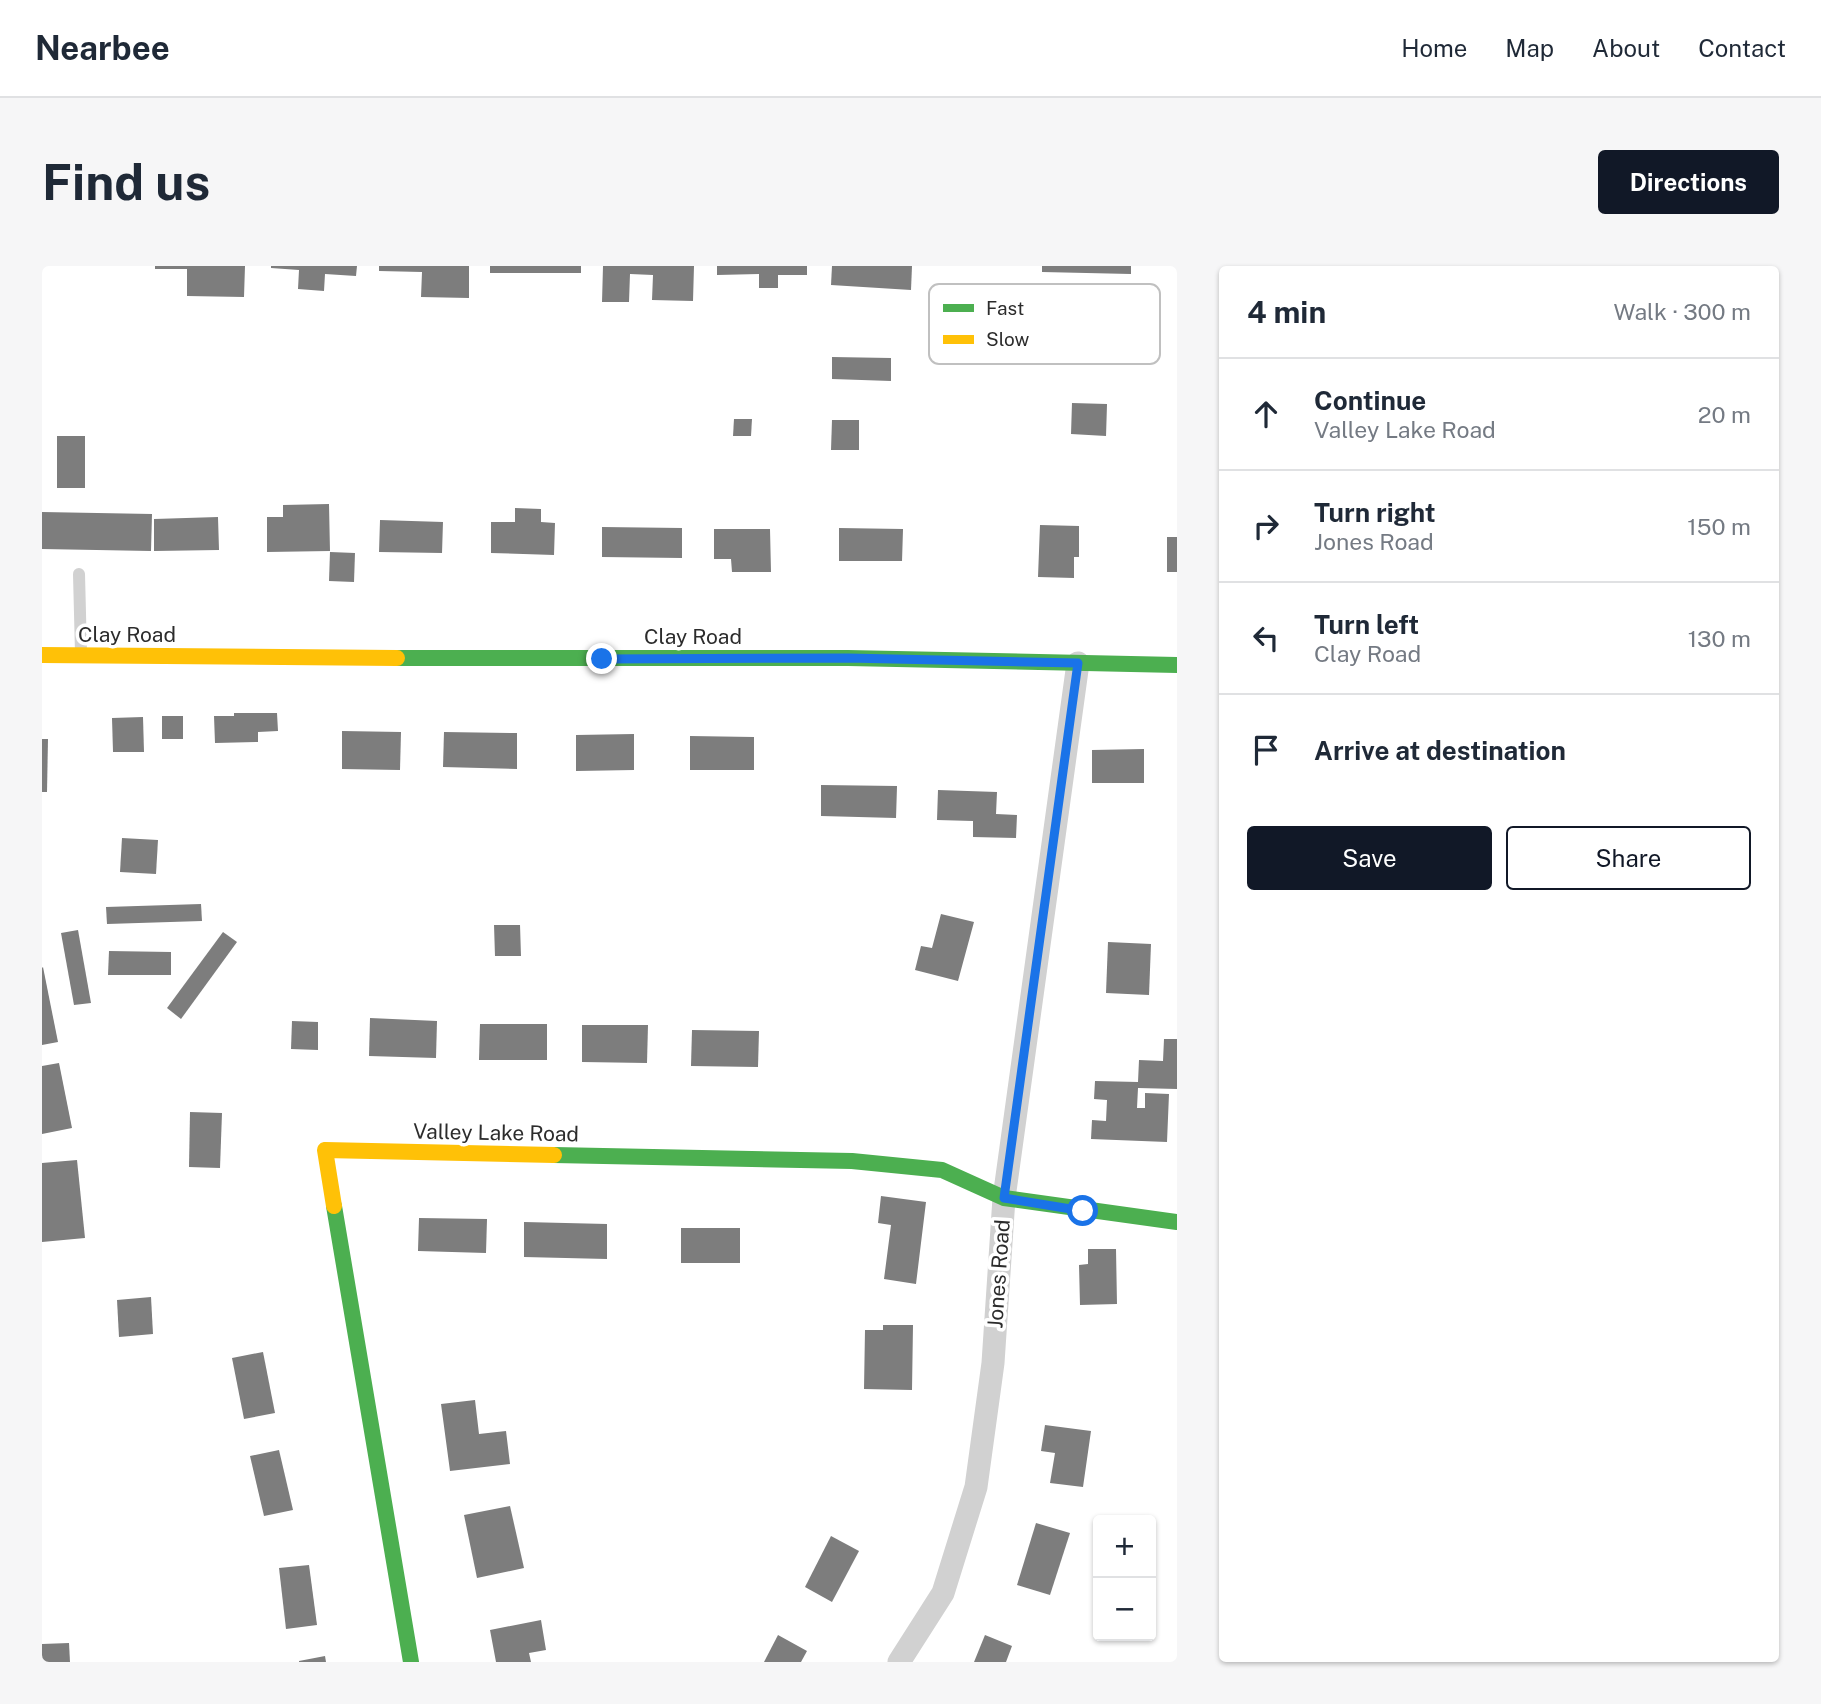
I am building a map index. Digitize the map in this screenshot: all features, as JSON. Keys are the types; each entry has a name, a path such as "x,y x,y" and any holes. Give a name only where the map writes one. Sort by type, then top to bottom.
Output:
{"street":[{"name":"Clay Road","path":"42,655 848,658 1177,665"},
{"name":"Jones Road","path":"899,1662 943,1593 976,1487 993,1363 1004,1198 1078,663"},
{"name":"Valley Lake Road","path":"411,1662 325,1150 852,1161 942,1170 1004,1198 1177,1222"}],"lane":[{"path":"79,575 82,657"}],"building":[{"path":"155,266 245,266 244,297 187,296 187,269 155,269"},
{"path":"271,266 357,266 356,276 325,274 324,291 298,289 299,270"},
{"path":"379,266 469,266 469,298 421,297 422,272 379,271"},
{"path":"490,266 581,266 581,273 490,273"},
{"path":"603,266 694,266 693,301 652,300 653,275 630,274 629,302 602,302"},
{"path":"717,266 807,266 807,275 778,275 778,288 759,288 759,274 717,275"},
{"path":"832,266 912,266 911,290 831,285"},
{"path":"1042,266 1131,266 1131,274 1042,272"},
{"path":"832,357 891,358 891,381 832,379"},
{"path":"1072,403 1107,404 1106,436 1071,434"},
{"path":"734,419 752,419 751,436 733,436"},
{"path":"832,420 859,420 859,450 831,450"},
{"path":"57,436 85,436 85,488 57,488"},
{"path":"329,504 330,551 267,552 267,517 283,517 283,505"},
{"path":"515,508 541,509 541,522 555,523 554,555 491,553 491,522 515,522"},
{"path":"42,512 152,514 151,551 42,549"},
{"path":"218,517 219,550 154,551 154,519"},
{"path":"380,520 443,522 442,553 379,552"},
{"path":"1040,525 1079,526 1079,557 1074,557 1074,578 1038,577"},
{"path":"602,527 682,528 682,558 602,557"},
{"path":"839,528 903,529 902,561 839,561"},
{"path":"714,529 770,529 771,572 732,572 731,559 714,559"},
{"path":"1167,537 1177,537 1177,572 1167,572"},
{"path":"330,552 355,553 354,582 329,581"},
{"path":"234,713 277,713 278,731 258,732 258,742 215,743 214,716 234,716"},
{"path":"162,716 183,716 183,739 162,739"},
{"path":"143,717 144,752 113,752 112,718"},
{"path":"342,731 401,732 400,770 342,769"},
{"path":"444,732 517,733 517,769 443,767"},
{"path":"634,734 634,770 576,771 576,735"},
{"path":"690,736 754,737 754,770 690,770"},
{"path":"42,739 48,739 47,792 42,792"},
{"path":"1144,749 1144,783 1092,783 1092,750"},
{"path":"821,785 897,786 896,818 821,816"},
{"path":"938,790 997,792 996,814 1017,815 1016,838 973,837 973,821 937,820"},
{"path":"122,838 158,840 156,874 120,872"},
{"path":"201,904 202,921 107,924 106,907"},
{"path":"941,914 974,922 958,981 915,970 921,946 932,948"},
{"path":"494,925 520,925 521,956 495,956"},
{"path":"78,930 91,1003 74,1005 61,933"},
{"path":"223,932 237,942 181,1019 167,1008"},
{"path":"1108,942 1151,944 1149,995 1106,993"},
{"path":"109,951 171,952 171,975 108,975"},
{"path":"42,968 58,1042 42,1045"},
{"path":"370,1018 437,1021 436,1058 369,1056"},
{"path":"292,1021 318,1022 318,1050 291,1049"},
{"path":"480,1024 547,1024 547,1060 479,1060"},
{"path":"582,1025 648,1025 647,1063 582,1062"},
{"path":"692,1030 759,1031 758,1067 691,1066"},
{"path":"1164,1039 1177,1039 1177,1089 1138,1088 1137,1108 1145,1108 1145,1093 1169,1094 1167,1142 1091,1139 1092,1120 1106,1121 1107,1100 1094,1099 1095,1081 1138,1082 1139,1060 1163,1061"},
{"path":"59,1063 72,1128 42,1134 42,1066"},
{"path":"190,1112 222,1113 220,1168 189,1167"},
{"path":"77,1160 85,1238 42,1242 42,1163"},
{"path":"881,1196 926,1202 916,1284 884,1279 891,1225 878,1223"},
{"path":"419,1218 487,1219 486,1253 418,1251"},
{"path":"524,1222 607,1224 607,1259 524,1257"},
{"path":"681,1228 740,1228 740,1263 681,1263"},
{"path":"1088,1249 1116,1249 1117,1304 1080,1305 1079,1265 1088,1264"},
{"path":"151,1297 153,1334 119,1337 117,1300"},
{"path":"883,1325 913,1325 912,1390 864,1389 865,1330 883,1330"},
{"path":"263,1352 275,1413 244,1419 232,1358"},
{"path":"475,1400 479,1434 506,1431 510,1464 450,1471 441,1404"},
{"path":"1045,1425 1091,1431 1083,1487 1050,1483 1055,1453 1041,1451"},
{"path":"279,1450 293,1510 264,1516 250,1456"},
{"path":"510,1506 524,1568 477,1578 464,1515"},
{"path":"1036,1523 1070,1533 1050,1595 1017,1585"},
{"path":"831,1536 859,1551 832,1602 805,1587"},
{"path":"309,1565 317,1625 286,1629 279,1568"},
{"path":"541,1620 546,1650 529,1653 531,1662 496,1662 490,1630"},
{"path":"778,1635 807,1651 801,1662 764,1662"},
{"path":"985,1635 1012,1646 1006,1662 974,1662"},
{"path":"69,1643 70,1662 42,1662 42,1644"},
{"path":"325,1656 326,1662 299,1662 299,1661"}],"traffic: fast":[{"path":"397,658 848,658 1177,665"},
{"path":"554,1155 852,1161 942,1170 1004,1198 1177,1222"},
{"path":"334,1206 411,1662"}],"traffic: slow":[{"path":"42,655 397,658"},
{"path":"334,1206 325,1150 554,1155"}],"route":[{"path":"602,659 848,658 1078,663 1004,1198 1083,1211"}]}
